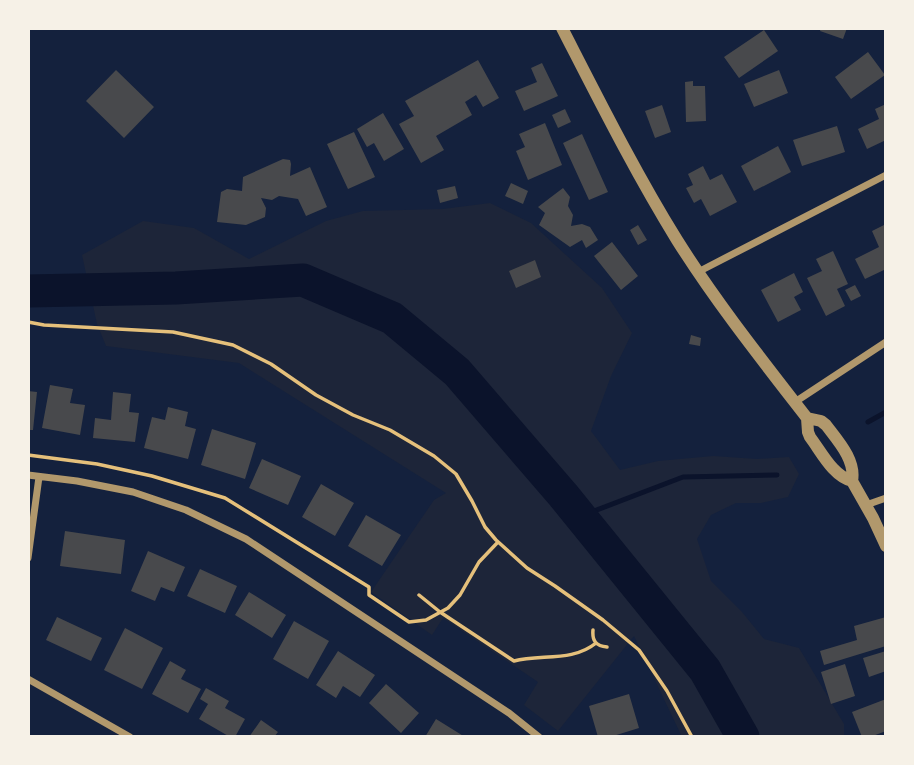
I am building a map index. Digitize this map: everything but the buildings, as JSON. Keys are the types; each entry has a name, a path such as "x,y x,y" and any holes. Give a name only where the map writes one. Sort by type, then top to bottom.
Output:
{"street":[{"path":"562,28 627,154 698,272 807,418 807,432 810,437 836,472 852,481"},
{"path":"698,272 886,175"},
{"path":"795,402 886,342"},
{"path":"807,418 826,425 850,460 852,481 886,546"},
{"path":"28,475 133,492 186,510 246,540 509,713 539,737"},
{"path":"28,558 39,477"},
{"path":"866,505 886,498"},
{"path":"28,679 130,737"}],"path":[{"path":"28,322 173,332 233,345 271,363 316,395 343,410 390,430 434,456 456,474 485,527 498,542 527,568 603,620 639,650 667,691 692,737"},
{"path":"28,455 97,464 152,476 225,498 369,587 369,595 409,622 426,620 447,608 460,595 478,562 498,542"},
{"path":"418,595 514,662 526,658 582,652 596,643"},
{"path":"593,630 596,643 607,647"}],"shaded area":[{"path":"490,203 531,223 602,288 632,333 611,376 591,431 620,470 658,461 713,456 757,459 789,457 799,474 788,497 761,503 736,503 711,515 697,539 711,581 764,639 799,648 844,724 844,737 682,737 634,636 558,731 524,705 538,682 443,618 432,635 371,592 434,500 446,493 239,363 106,346 97,324 82,255 143,221 194,228 249,259 326,221 363,211 443,209"}],"waterway":[{"path":"28,291 176,288 303,280 392,318 457,372 563,495 705,670 743,737"},
{"path":"868,422 886,412"},
{"path":"581,516 683,477 777,475"}]}
